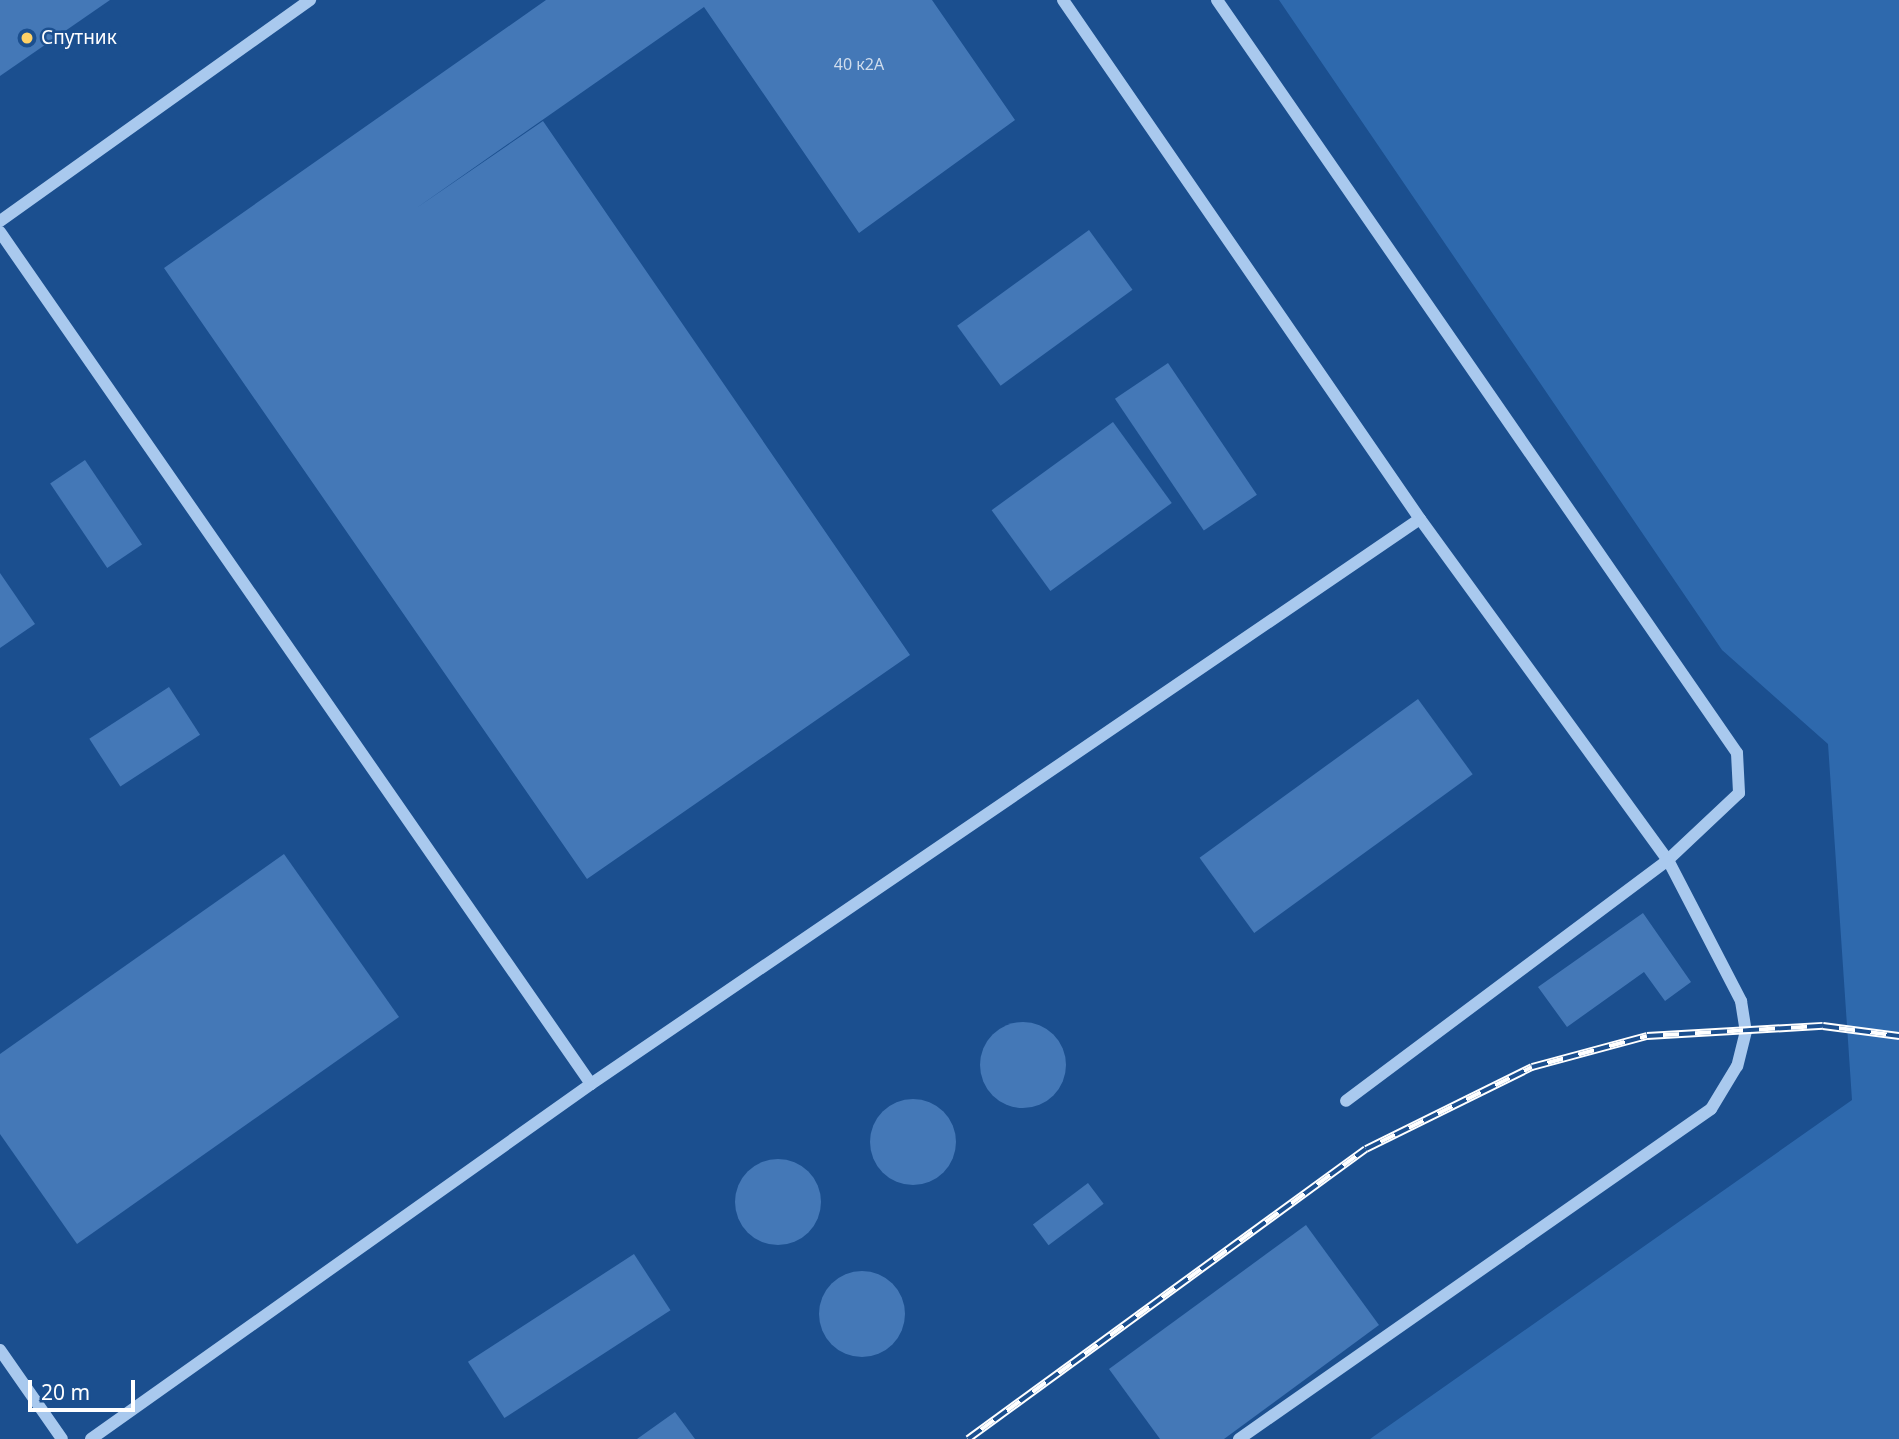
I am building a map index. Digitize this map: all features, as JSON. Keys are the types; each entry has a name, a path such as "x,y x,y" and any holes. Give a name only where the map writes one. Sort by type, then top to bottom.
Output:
{"lane":[{"path":"0,221 310,0"},
{"path":"1063,0 1420,519 1668,860 1741,1001 1746,1031 1737,1066 1711,1109 1239,1439"},
{"path":"1217,0 1737,753 1739,793 1668,860 1346,1101"},
{"path":"0,232 591,1084"},
{"path":"91,1439 591,1084 1420,519"},
{"path":"0,1350 62,1439"}],"shaded area":[{"path":"1279,0 1899,0 1899,1439 1370,1439 1852,1100 1828,744 1722,650"}],"building":[{"name":"Спутник","path":"0,0 110,0 0,76"},
{"path":"546,0 932,0 1015,120 859,233 704,7 415,209 543,121 910,655 587,879 164,268"},
{"path":"1089,230 1132,290 1001,386 957,326"},
{"path":"1168,363 1257,495 1204,531 1115,399"},
{"path":"1113,422 1172,503 1050,591 992,510"},
{"path":"85,460 142,545 107,568 50,483"},
{"path":"0,573 35,624 0,648"},
{"path":"169,687 200,735 120,787 89,739"},
{"path":"1418,699 1473,774 1254,933 1200,858"},
{"path":"284,854 399,1017 77,1244 0,1134 0,1054"},
{"path":"1643,913 1691,982 1665,1001 1644,972 1567,1027 1538,987"},
{"path":"1023,1022 1039,1026 1053,1035 1062,1049 1066,1065 1062,1081 1053,1095 1039,1104 1023,1108 1007,1104 993,1095 984,1081 980,1065 984,1049 993,1035 1007,1026"},
{"path":"913,1099 929,1103 943,1112 952,1126 956,1142 952,1158 943,1172 929,1181 913,1185 897,1181 883,1172 874,1158 870,1142 874,1126 883,1112 897,1103"},
{"path":"778,1159 794,1163 808,1172 817,1186 821,1202 817,1218 808,1232 794,1241 778,1245 762,1241 748,1232 739,1218 735,1202 739,1186 748,1172 762,1163"},
{"path":"1088,1183 1104,1204 1049,1245 1033,1225"},
{"path":"1306,1225 1379,1325 1224,1439 1160,1439 1109,1369"},
{"path":"634,1254 670,1310 504,1418 468,1362"},
{"path":"862,1271 878,1275 892,1284 901,1298 905,1314 901,1330 892,1344 878,1353 862,1357 846,1353 832,1344 823,1330 819,1314 823,1298 832,1284 846,1275"},
{"path":"675,1412 695,1439 637,1439"}],"railway":[{"path":"968,1439 1366,1149 1532,1067 1647,1036 1823,1026 1899,1036"}],"place":[{"name":"Спутник","path":"27,38"}]}
